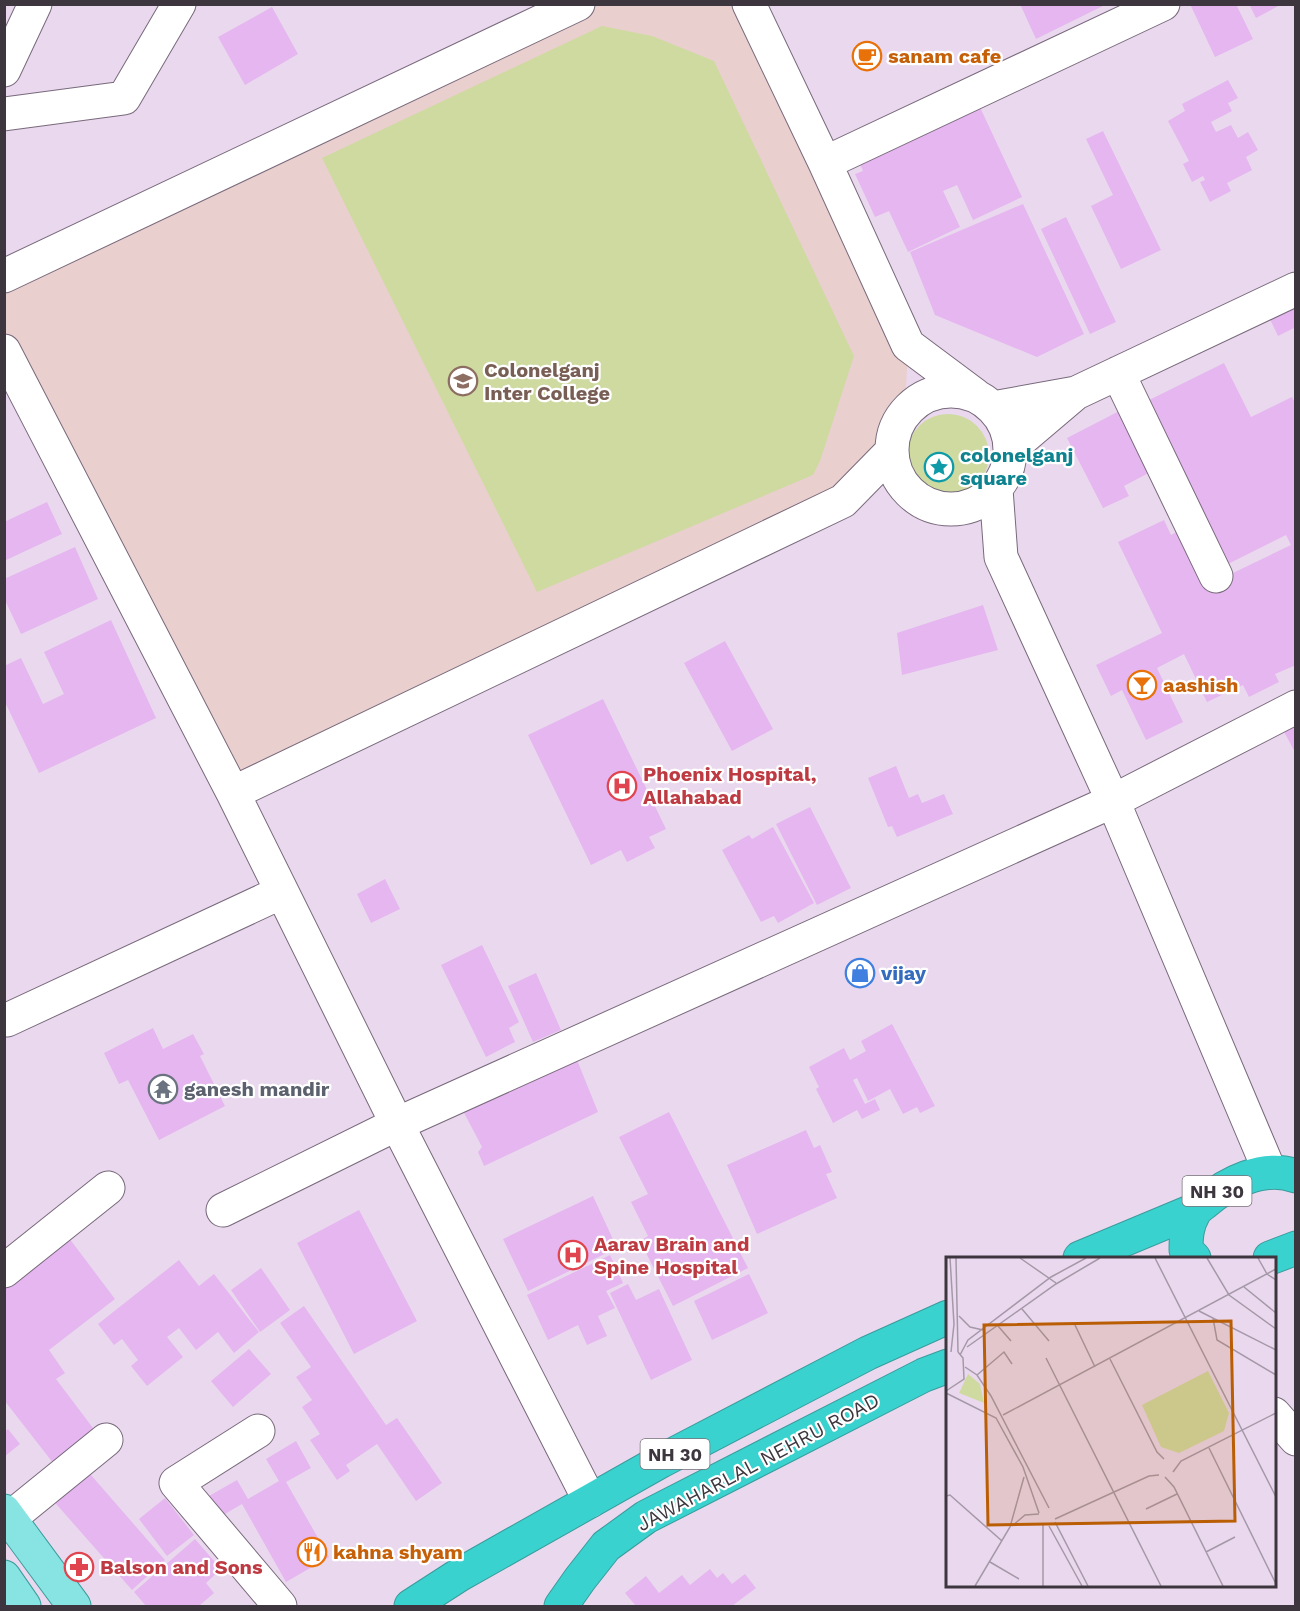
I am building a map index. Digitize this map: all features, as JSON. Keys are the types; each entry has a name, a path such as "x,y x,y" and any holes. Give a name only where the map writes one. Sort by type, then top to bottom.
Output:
{"highway":[{"name":"NH 30","path":"1082,1257 1195,1210 1217,1191 1252,1176 1288,1173"},
{"name":"NH 30","path":"1193,1257 1186,1250 1186,1228 1195,1210"},
{"path":"1273,1257 1296,1248"},
{"name":"NH 30","path":"411,1606 459,1575 661,1461 868,1353 946,1318"},
{"name":"JAWAHARLAL NEHRU ROAD","path":"561,1606 606,1546 646,1517 940,1371"}],"main road":[{"path":"7,1514 74,1606"},
{"path":"4,1577 24,1606"}],"street":[{"path":"4,70 35,4"},
{"path":"4,114 124,98 179,4"},
{"path":"4,276 578,4"},
{"path":"749,4 908,345 905,412"},
{"path":"825,163 1163,4"},
{"path":"1010,449 1076,393 1296,289"},
{"path":"908,345 984,401 1002,420 1008,434 1010,449 1006,471 996,489 982,501 967,507 949,510 934,507 908,492 899,480 891,453 892,440 905,412 920,399 937,392 956,390 984,401 1076,393"},
{"path":"4,351 233,793 397,1124 590,1501"},
{"path":"1118,374 1216,576"},
{"path":"843,501 891,453"},
{"path":"996,489 1001,557 1288,1173"},
{"path":"233,793 843,501 908,492"},
{"path":"949,510 1001,557"},
{"path":"224,1210 397,1124 1113,801 1296,707"},
{"path":"7,1020 282,892"},
{"path":"4,1271 108,1188"},
{"path":"1276,1415 1296,1439"},
{"path":"258,1431 176,1483 280,1606"},
{"path":"7,1514 106,1440"},
{"path":"1276,1446 1296,1455"}],"shaded area":[{"name":"Colonelganj Inter College","path":"578,5 749,5 908,345 905,412 892,440 843,501 233,793 5,351 4,276"}],"green space":[{"path":"602,26 652,36 714,61 854,356 820,461 813,475 537,592 322,158"},
{"path":"948,414 964,417 977,426 986,439 989,455 986,471 977,484 964,493 948,496 932,493 919,484 910,471 907,455 910,439 919,426 932,417"}],"building":[{"path":"1020,4 1107,4 1036,39"},
{"path":"1190,4 1236,4 1253,39 1215,57"},
{"path":"1249,4 1282,4 1256,18"},
{"path":"272,7 298,54 245,85 218,37"},
{"path":"1228,80 1238,98 1228,103 1232,111 1211,122 1216,132 1231,125 1238,138 1248,132 1258,150 1246,157 1252,170 1227,183 1231,191 1210,202 1200,182 1205,180 1203,176 1192,182 1183,164 1189,161 1168,121 1185,111 1182,104"},
{"path":"978,103 1022,197 973,220 957,185 943,191 960,227 908,252 889,211 875,217 855,174 863,171 859,162"},
{"path":"1103,131 1161,250 1121,269 1091,206 1113,195 1086,139"},
{"path":"1023,204 1084,334 1037,357 935,315 910,252"},
{"path":"1066,217 1116,322 1090,334 1041,229"},
{"path":"1296,297 1296,327 1278,336 1266,311"},
{"path":"1224,363 1251,417 1292,397 1296,405 1296,665 1275,674 1279,682 1249,697 1243,685 1207,702 1184,654 1157,668 1183,722 1146,740 1122,690 1111,696 1096,665 1162,633 1118,542 1164,520 1171,535 1184,528 1210,584 1291,545 1286,535 1222,567 1143,403"},
{"path":"1127,407 1158,468 1124,486 1129,496 1103,508 1067,438"},
{"path":"47,502 62,534 4,561 4,522"},
{"path":"75,547 98,599 21,634 4,598 4,579"},
{"path":"983,605 998,650 902,675 897,633"},
{"path":"111,620 156,718 39,773 4,700 4,666 21,658 43,704 64,694 44,652"},
{"path":"725,641 773,729 732,751 684,663"},
{"path":"603,699 666,829 649,837 655,848 627,862 621,850 591,865 528,735"},
{"path":"1296,721 1296,754 1282,728"},
{"path":"896,766 909,798 918,794 922,803 944,794 953,814 897,837 892,826 888,827 868,778"},
{"path":"810,807 851,888 817,905 776,824"},
{"path":"773,827 814,903 778,923 774,916 761,922 722,850 749,835 752,839"},
{"path":"385,879 400,909 371,923 357,894"},
{"path":"482,945 519,1022 509,1028 515,1042 486,1057 441,965"},
{"path":"536,973 561,1030 533,1042 508,986"},
{"path":"892,1024 935,1106 920,1113 917,1107 903,1114 890,1089 868,1101 857,1078 853,1080 865,1104 875,1099 880,1110 862,1119 857,1110 833,1123 816,1089 819,1087 809,1067 844,1048 850,1060 866,1051 861,1041"},
{"path":"153,1028 163,1049 193,1034 204,1054 200,1056 225,1106 159,1140 128,1080 119,1084 104,1053"},
{"path":"575,1055 598,1112 484,1166 478,1152 482,1147 461,1107"},
{"path":"669,1112 748,1268 673,1306 640,1241 648,1236 631,1202 648,1194 619,1137"},
{"path":"806,1130 814,1148 820,1145 832,1172 826,1174 837,1198 757,1234 727,1165"},
{"path":"593,1196 617,1248 528,1291 503,1239"},
{"path":"359,1210 417,1321 354,1354 297,1243"},
{"path":"63,1230 115,1299 49,1350 65,1373 56,1379 99,1436 57,1468 4,1400 4,1283"},
{"path":"610,1255 623,1283 606,1291 615,1308 598,1316 607,1336 587,1345 578,1325 548,1340 527,1295"},
{"path":"179,1260 199,1286 214,1274 259,1332 234,1353 218,1332 196,1350 179,1328 167,1337 183,1357 147,1386 131,1366 138,1360 122,1339 114,1345 98,1324"},
{"path":"261,1268 290,1310 260,1332 231,1290"},
{"path":"749,1274 768,1313 712,1340 694,1301"},
{"path":"628,1284 636,1300 659,1289 692,1360 651,1380 610,1293"},
{"path":"304,1306 386,1425 397,1418 442,1483 416,1501 377,1444 346,1465 350,1471 337,1480 310,1440 320,1434 302,1407 312,1400 296,1377 311,1367 280,1323"},
{"path":"249,1349 271,1374 233,1407 211,1381"},
{"path":"8,1429 20,1444 4,1457 4,1432"},
{"path":"296,1441 311,1468 286,1482 329,1557 286,1582 242,1504 213,1521 202,1500 237,1480 248,1499 279,1481 266,1459"},
{"path":"84,1467 165,1560 132,1590 50,1497"},
{"path":"165,1498 194,1535 167,1556 139,1519"},
{"path":"195,1539 221,1569 206,1583 214,1593 199,1606 146,1606 134,1592"},
{"path":"710,1569 717,1578 723,1573 732,1584 745,1574 756,1588 732,1606 636,1606 625,1593 646,1576 659,1593 682,1575 690,1585"}],"place":[{"name":"sanam cafe","path":"867,56"},
{"name":"Colonelganj Inter College","path":"463,381"},
{"name":"colonelganj square","path":"939,467"},
{"name":"aashish","path":"1142,685"},
{"name":"Phoenix Hospital, Allahabad","path":"622,786"},
{"name":"vijay","path":"860,973"},
{"name":"ganesh mandir","path":"163,1089"},
{"name":"Aarav Brain and Spine Hospital","path":"573,1255"},
{"name":"kahna shyam","path":"312,1552"},
{"name":"Balson and Sons","path":"79,1567"}]}
